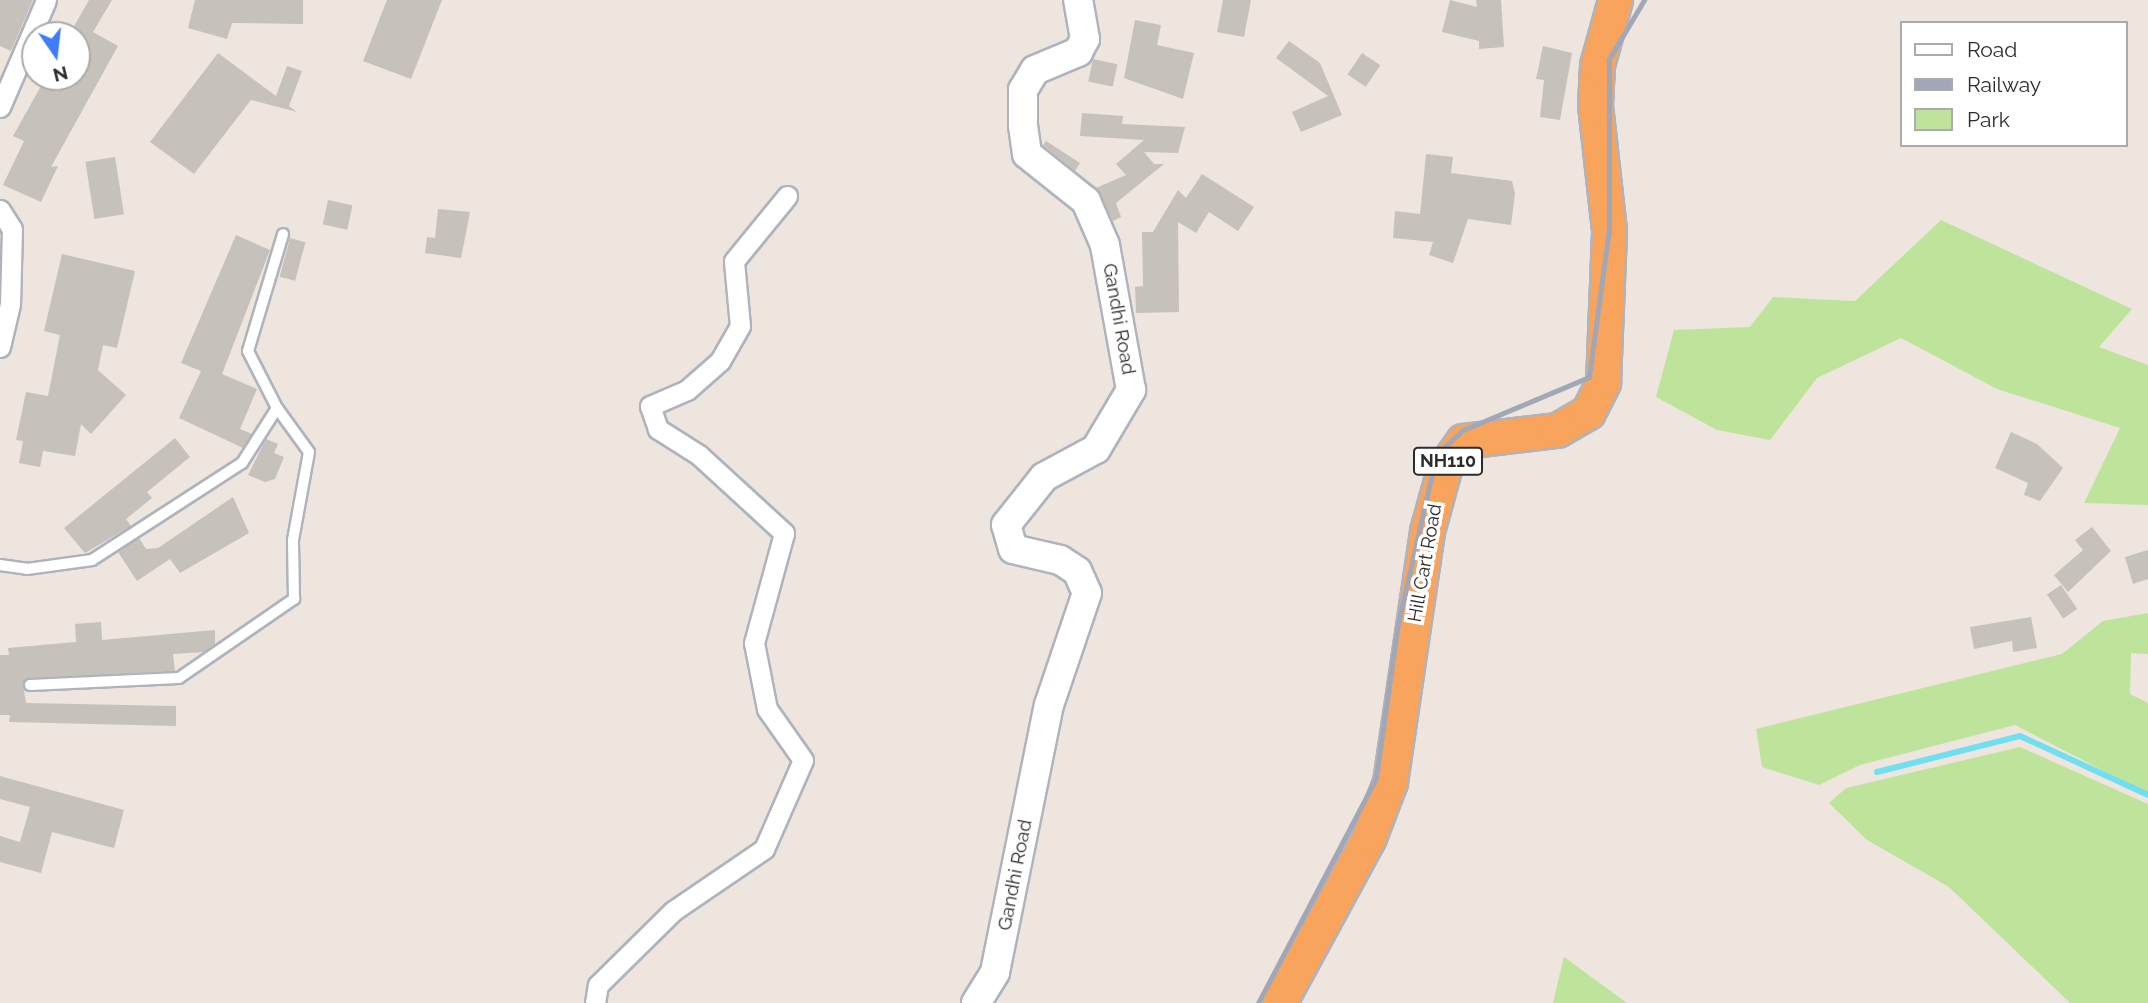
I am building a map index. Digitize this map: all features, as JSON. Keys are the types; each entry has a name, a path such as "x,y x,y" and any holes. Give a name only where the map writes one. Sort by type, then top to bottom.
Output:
{"highway":[{"name":"Hill Cart Road","path":"1279,1003 1369,837 1390,782 1427,531 1445,466 1463,441 1557,430 1588,412 1603,382 1609,230 1595,105 1597,65 1615,1"}],"main road":[{"name":"Gandhi Road","path":"976,1003 995,972 1049,705 1087,593 1077,572 1060,560 1013,549 1006,524 1044,477 1096,449 1131,390 1105,245 1086,201 1027,154 1023,125 1023,90 1035,71 1078,52 1085,39 1078,0"}],"street":[{"path":"0,107 46,0"},
{"path":"595,1003 598,985 673,911 764,849 803,760 767,709 754,643 784,533 699,455 658,429 650,406 687,390 720,361 740,326 734,261 787,195"},
{"path":"0,210 12,229 10,304 0,347"}],"lane":[{"path":"30,685 179,678 294,599 293,540 309,452 277,408 248,351 283,234"},
{"path":"0,565 27,569 92,560 242,463 277,408"}],"green space":[{"path":"1941,220 2132,309 2099,347 2148,365 2148,505 2084,503 2120,428 1997,389 1901,338 1817,378 1770,440 1717,430 1656,397 1674,330 1750,327 1773,297 1855,301"},
{"path":"2148,613 2148,654 2131,653 2130,694 2148,703 2148,794 2015,725 1860,765 1819,785 1762,767 1756,729 2062,654 2103,621"},
{"path":"2020,747 2148,804 2148,1003 2070,1003 1949,887 1867,840 1829,803 1846,788"},
{"path":"1564,957 1627,1003 1553,1003"}],"building":[{"path":"0,0 33,0 24,21 21,21 21,28 11,51 0,46"},
{"path":"89,0 112,0 93,32 118,46 51,167 58,166 41,202 3,185 24,141 13,136 38,91 91,91 91,21 77,21"},
{"path":"195,0 303,0 303,24 232,23 227,39 188,28"},
{"path":"387,0 442,0 411,79 363,61"},
{"path":"1223,0 1251,0 1244,37 1217,32"},
{"path":"1450,0 1477,7 1476,0 1501,0 1504,47 1479,49 1479,41 1442,32"},
{"path":"1135,20 1161,25 1157,45 1194,53 1183,99 1124,78"},
{"path":"1289,41 1320,63 1342,115 1301,132 1292,112 1328,96 1276,58"},
{"path":"1543,46 1572,53 1560,120 1540,117 1544,80 1536,79"},
{"path":"218,53 276,96 287,66 302,71 289,106 297,112 251,100 194,174 150,142"},
{"path":"1362,53 1380,65 1366,87 1347,75"},
{"path":"1093,59 1117,64 1113,87 1088,81"},
{"path":"1082,113 1123,116 1122,124 1185,127 1178,153 1144,152 1154,164 1164,164 1116,203 1121,217 1113,221 1096,188 1126,175 1116,164 1144,140 1080,136"},
{"path":"1046,141 1080,163 1075,171 1043,145"},
{"path":"1426,154 1453,157 1451,173 1512,181 1515,194 1511,225 1468,219 1453,263 1429,255 1433,242 1393,238 1395,211 1420,214"},
{"path":"115,157 124,214 94,219 85,162"},
{"path":"1202,174 1254,207 1238,231 1209,212 1196,233 1178,222 1179,312 1136,313 1135,287 1143,286 1142,232 1153,232 1178,190 1186,198"},
{"path":"328,200 352,205 347,230 323,224"},
{"path":"438,209 470,212 461,258 425,253 427,237 435,238"},
{"path":"236,235 270,250 222,374 257,389 240,429 252,434 243,448 179,418 201,371 181,363"},
{"path":"290,238 305,242 295,281 280,277"},
{"path":"62,254 135,271 117,348 103,345 98,370 126,395 91,434 81,424 75,456 43,451 40,467 19,463 23,441 16,440 26,392 48,396 60,335 44,331"},
{"path":"2011,432 2037,444 2063,468 2040,501 2024,495 2028,483 1995,468"},
{"path":"175,438 190,457 147,492 152,498 126,519 131,526 85,553 64,528"},
{"path":"266,439 278,444 274,453 284,457 275,479 265,482 248,475"},
{"path":"233,497 249,533 180,573 170,559 137,581 118,552 139,538 146,549 158,548"},
{"path":"2092,527 2111,551 2068,592 2054,575 2083,550 2075,540"},
{"path":"2148,550 2148,579 2133,584 2125,557"},
{"path":"2061,585 2077,609 2063,619 2047,595"},
{"path":"2031,617 2037,648 2013,652 2012,641 1974,649 1970,627"},
{"path":"101,622 102,640 215,630 215,644 204,652 173,654 175,671 29,678 23,685 26,703 176,706 176,726 9,722 10,715 0,715 0,655 9,655 8,648 76,642 75,624"},
{"path":"0,776 124,810 114,848 52,832 41,873 0,862 0,836 20,842 30,807 0,799"}],"waterway":[{"path":"1877,772 2020,736 2148,795"}],"railway":[{"path":"1258,1003 1376,778 1398,624 1436,455 1463,430 1589,377 1609,230 1609,59 1644,0"}]}
